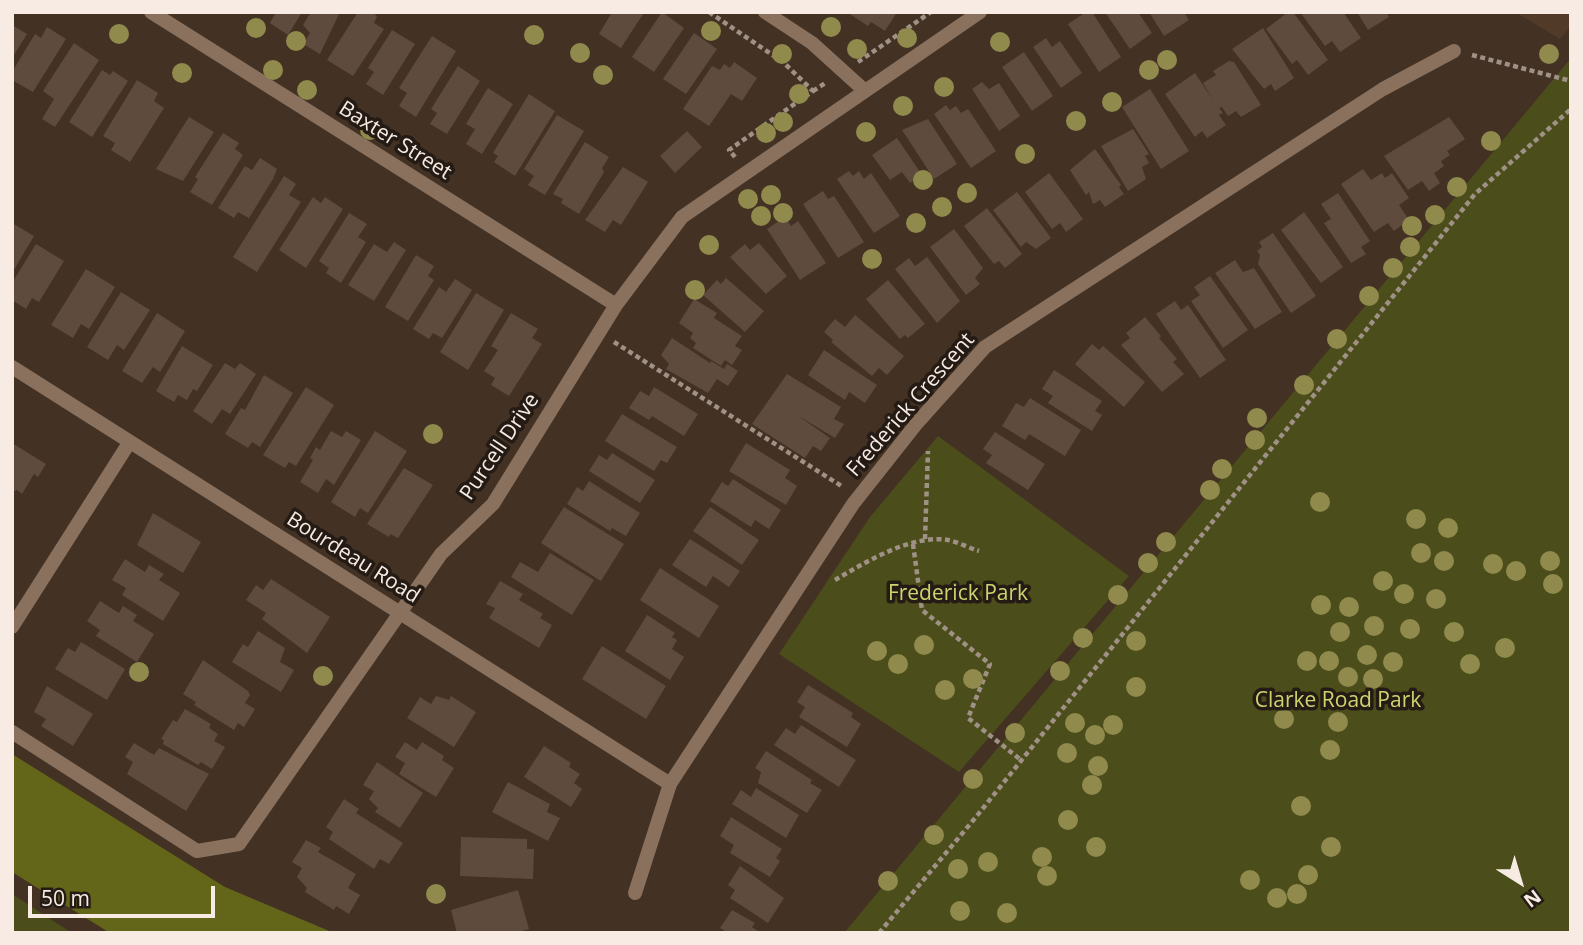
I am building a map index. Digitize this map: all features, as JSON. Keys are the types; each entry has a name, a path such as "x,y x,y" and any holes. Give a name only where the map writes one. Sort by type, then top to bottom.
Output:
{"street":[{"name":"Baxter Street","path":"151,12 616,305"},
{"path":"765,12 812,43 865,91"},
{"name":"Purcell Drive","path":"12,732 197,851 239,844 441,554 493,504 616,305 682,217 980,12"},
{"name":"Frederick Crescent","path":"635,893 670,784 859,497 917,423 985,347 1382,89 1454,51"},
{"name":"Bourdeau Road","path":"12,367 670,784"},
{"path":"12,627 129,443"}],"path":[{"path":"709,12 783,62 813,91"},
{"path":"748,171 729,150 931,12"},
{"path":"1454,51 1571,81"},
{"path":"879,933 1475,194 1571,109"},
{"path":"598,333 859,497"},
{"path":"925,539 928,451"},
{"path":"835,580 865,563 925,539 949,540 979,551"},
{"path":"913,544 922,610 990,664 968,718 1021,760"}],"shaded area":[{"path":"1515,12 1571,12 1571,26 1560,39"},
{"path":"12,754 225,887 334,933 110,933 12,872"}],"green space":[{"name":"Clarke Road Park","path":"1571,58 1571,933 844,933"},
{"name":"Frederick Park","path":"938,436 1129,576 959,772 779,654 870,517"},
{"path":"12,894 72,933 12,933"}],"building":[{"path":"276,12 302,12 288,35 270,23"},
{"path":"311,12 340,12 320,54 303,44 310,33 303,25"},
{"path":"358,12 371,12 377,16 374,23 384,29 353,76 327,60"},
{"path":"612,12 643,14 621,48 599,34"},
{"path":"662,12 684,28 654,72 632,57"},
{"path":"847,12 897,12 885,31 871,22 868,26"},
{"path":"1086,12 1092,12 1121,57 1099,72 1068,24"},
{"path":"1105,12 1138,12 1152,33 1130,49"},
{"path":"1149,12 1184,12 1189,20 1164,36"},
{"path":"1288,12 1293,12 1328,60 1308,75 1297,60 1292,64 1266,29"},
{"path":"1300,12 1343,12 1361,38 1340,52 1332,41 1325,46"},
{"path":"1357,12 1386,12 1389,17 1368,30"},
{"path":"12,25 27,34 12,58"},
{"path":"47,27 66,39 33,92 12,80 12,72 35,34 41,38"},
{"path":"1263,28 1294,78 1275,91 1271,84 1264,89 1232,49"},
{"path":"392,30 415,44 383,95 366,84 374,72 368,68"},
{"path":"694,33 717,49 686,94 663,79"},
{"path":"432,36 456,51 416,117 399,106 407,93 399,88"},
{"path":"1046,38 1052,47 1060,41 1082,73 1061,88 1033,47"},
{"path":"74,43 99,60 55,127 42,119 54,99 43,91"},
{"path":"1024,52 1053,96 1032,111 1002,67"},
{"path":"1229,61 1234,62 1261,105 1241,117 1236,111 1228,116 1222,107 1219,108 1223,113 1219,115 1226,125 1207,138 1202,131 1195,137 1165,94 1195,73 1213,100 1203,83 1216,75 1213,71"},
{"path":"734,62 757,78 742,101 731,94 709,126 683,109 712,66 720,70 724,64 730,68"},
{"path":"458,66 480,81 447,134 430,124 437,113 431,109"},
{"path":"102,70 110,75 113,71 128,81 92,137 69,122"},
{"path":"137,80 158,93 154,101 164,108 130,162 111,150 115,143 103,136"},
{"path":"982,82 989,89 999,83 1020,116 999,131 972,89"},
{"path":"488,88 513,104 482,154 466,144 475,129 466,124"},
{"path":"1150,89 1189,151 1161,169 1122,107"},
{"path":"529,94 555,111 515,176 494,162 498,156 493,153"},
{"path":"946,105 950,110 956,106 961,113 968,109 996,151 971,168 934,114"},
{"path":"557,115 584,131 545,195 528,185 534,176 524,169"},
{"path":"189,117 214,132 183,181 156,169"},
{"path":"1449,117 1465,139 1447,151 1450,155 1441,161 1444,166 1434,173 1440,183 1429,191 1422,181 1408,190 1384,156"},
{"path":"928,119 957,164 934,179 902,130"},
{"path":"1133,129 1149,154 1145,156 1149,163 1142,167 1146,179 1128,191 1101,146"},
{"path":"687,131 702,147 675,173 660,156"},
{"path":"223,133 239,143 235,149 243,155 212,205 190,192 198,179 195,177"},
{"path":"897,138 922,175 910,183 902,172 890,180 872,155"},
{"path":"585,142 609,157 602,168 604,172 579,214 561,203 563,199 553,194"},
{"path":"1095,149 1121,185 1119,187 1124,194 1105,207 1100,200 1093,204 1089,192 1086,195 1070,170"},
{"path":"260,158 277,169 273,179 249,218 238,212 234,218 218,208 245,166 252,170"},
{"path":"623,167 648,182 621,225 613,220 605,232 585,220"},
{"path":"1363,169 1371,180 1382,173 1385,178 1392,173 1409,198 1399,205 1409,220 1394,231 1388,223 1374,232 1341,184"},
{"path":"849,171 853,176 859,171 864,179 871,173 900,216 874,233 837,179"},
{"path":"1049,173 1083,219 1066,232 1060,223 1052,229 1025,192"},
{"path":"284,176 296,184 289,195 301,202 257,272 233,257"},
{"path":"823,191 828,199 834,196 864,242 838,258 803,204"},
{"path":"1017,192 1051,238 1036,249 1026,242 1021,247 993,210"},
{"path":"1338,193 1370,241 1361,247 1366,254 1351,263 1324,223 1331,219 1321,204"},
{"path":"313,197 321,203 325,197 343,209 306,268 279,250"},
{"path":"987,208 1022,254 1005,268 999,261 994,264 964,226"},
{"path":"1304,212 1343,267 1321,283 1281,230"},
{"path":"349,213 367,224 358,237 366,242 341,283 326,273 329,268 319,261"},
{"path":"785,217 791,226 798,221 826,263 800,280 767,229"},
{"path":"12,223 34,236 12,273"},
{"path":"954,229 983,268 975,278 980,284 966,295 930,247"},
{"path":"1273,233 1316,296 1291,313 1258,264 1260,255 1257,251 1262,247 1259,242"},
{"path":"394,242 406,250 374,301 348,285 374,244 387,252"},
{"path":"759,243 787,276 766,294 730,257 745,244 750,250"},
{"path":"36,244 64,261 39,302 32,298 26,309 12,300 12,283"},
{"path":"416,255 434,266 428,276 434,280 408,321 385,307"},
{"path":"927,257 960,301 937,323 895,269 909,258 915,266"},
{"path":"1235,260 1243,272 1254,268 1282,312 1255,329 1215,273"},
{"path":"86,269 115,287 89,329 81,324 73,338 51,325"},
{"path":"1210,276 1248,330 1223,348 1191,301 1200,295 1194,287"},
{"path":"726,278 764,311 745,332 703,295 717,280 721,284"},
{"path":"455,279 472,290 442,338 433,333 429,339 413,329 439,287 446,292"},
{"path":"888,280 925,324 908,338 905,335 900,339 866,299"},
{"path":"121,292 150,310 124,350 117,345 108,360 87,347"},
{"path":"476,293 504,310 468,370 440,352"},
{"path":"694,299 717,313 714,318 742,336 735,346 742,350 732,365 725,360 721,366 693,348 696,343 690,338 693,333 679,323"},
{"path":"1175,301 1181,310 1188,305 1226,360 1200,378 1156,314"},
{"path":"157,313 185,331 160,372 153,367 142,383 122,371"},
{"path":"511,313 538,329 532,338 542,344 509,396 491,385 495,378 484,371 498,350 491,346"},
{"path":"855,315 904,356 887,375 879,368 872,376 831,342 833,340 824,332 835,319 845,327"},
{"path":"1145,317 1177,359 1173,362 1184,374 1162,392 1121,345 1130,338 1126,333"},
{"path":"672,338 710,363 711,361 724,369 727,364 738,371 728,386 717,379 708,393 666,369 669,364 661,355"},
{"path":"1092,344 1099,350 1103,346 1145,382 1124,407 1075,364"},
{"path":"182,346 213,365 197,391 193,389 187,400 178,395 174,402 156,391"},
{"path":"824,350 877,385 865,403 849,392 845,400 808,375"},
{"path":"225,363 235,369 240,363 256,374 230,414 222,409 212,424 193,411"},
{"path":"1054,370 1102,401 1095,411 1102,415 1092,431 1048,403 1053,396 1042,389"},
{"path":"787,374 841,407 834,419 844,424 835,438 797,415 830,438 821,451 813,446 805,458 752,424"},
{"path":"264,375 293,393 260,447 252,442 248,448 225,434 241,408 245,410"},
{"path":"306,387 334,405 296,466 289,462 285,468 263,455"},
{"path":"654,387 698,414 684,436 652,416 649,420 629,408 640,391 649,396"},
{"path":"1030,398 1081,430 1065,456 1029,434 1025,440 1002,426 1016,403 1024,407"},
{"path":"622,414 677,447 667,463 661,460 654,471 605,441"},
{"path":"331,431 342,437 346,431 361,440 334,485 326,479 318,493 300,482 313,460 310,458 316,447 320,450"},
{"path":"375,431 407,451 368,513 360,508 355,517 331,502"},
{"path":"995,432 1045,464 1028,490 986,463 992,455 983,449"},
{"path":"12,443 46,464 38,477 34,474 22,494 17,490 12,492"},
{"path":"746,443 790,470 785,478 797,486 786,505 729,471"},
{"path":"612,453 655,480 640,503 589,471 599,455 607,460"},
{"path":"404,468 433,485 398,538 390,534 389,537 367,524"},
{"path":"733,479 781,510 769,529 755,520 751,527 710,501 722,482 728,486"},
{"path":"589,481 640,513 626,536 612,528 610,531 567,504 577,487 583,491"},
{"path":"564,507 624,544 601,581 541,543"},
{"path":"710,507 759,540 742,565 693,531"},
{"path":"153,513 201,542 183,573 137,545"},
{"path":"690,539 740,571 729,587 713,576 706,587 672,565"},
{"path":"550,553 594,580 572,615 511,577 520,562 538,572"},
{"path":"125,559 145,572 149,565 164,574 159,580 180,593 163,621 122,595 126,588 112,580"},
{"path":"660,568 719,606 699,638 640,600"},
{"path":"271,579 330,617 307,653 262,619 266,613 246,600 256,585 263,590"},
{"path":"500,581 523,594 519,600 543,614 540,618 552,625 539,648 489,618 495,608 486,604"},
{"path":"100,601 119,613 123,606 137,615 133,621 154,634 137,662 96,636 100,630 87,621"},
{"path":"647,615 675,633 672,637 677,640 672,649 684,657 670,680 625,651"},
{"path":"258,631 285,648 280,662 294,670 281,692 232,662 243,644 248,647"},
{"path":"81,642 125,669 107,700 55,669 68,648 75,652"},
{"path":"602,646 666,686 646,719 582,679"},
{"path":"203,660 248,691 250,695 245,703 255,709 244,727 238,723 234,730 194,705 196,702 183,694"},
{"path":"808,685 853,713 851,717 861,724 847,747 799,717 805,707 797,702"},
{"path":"47,686 93,714 73,746 41,726 46,719 34,712"},
{"path":"436,696 449,700 451,696 476,712 454,747 407,718 420,697 431,704"},
{"path":"185,709 211,724 209,728 218,734 214,741 225,747 212,769 201,762 198,765 163,744 164,740 161,739 173,720 177,722"},
{"path":"801,725 856,760 839,787 774,745 786,728 795,734"},
{"path":"405,742 417,750 422,742 444,756 442,760 454,768 436,797 399,774 405,763 395,757"},
{"path":"134,743 154,755 159,748 209,774 186,811 127,774 133,762 125,757"},
{"path":"544,746 571,763 569,767 580,774 574,783 582,789 571,807 524,777"},
{"path":"766,751 812,780 810,783 822,790 807,813 758,783 761,772 755,768"},
{"path":"377,762 423,793 400,828 375,812 378,808 369,799 374,791 363,785"},
{"path":"508,782 550,804 547,812 560,818 548,841 492,812"},
{"path":"756,788 799,815 786,838 732,804 741,790 751,797"},
{"path":"344,799 359,809 356,813 403,843 389,864 380,859 374,869 329,839 333,832 326,827"},
{"path":"731,817 782,849 776,858 780,861 770,877 730,853 734,845 720,836"},
{"path":"461,837 527,839 527,849 534,849 533,879 460,876"},
{"path":"306,840 321,848 318,852 356,874 348,888 360,895 349,914 336,906 334,910 305,892 307,888 297,877 302,868 292,862"},
{"path":"740,866 784,898 768,923 730,898 735,890 728,885"},
{"path":"518,890 529,929 515,933 457,933 451,910"},
{"path":"732,910 755,923 752,927 761,933 728,933 720,928"}]}
